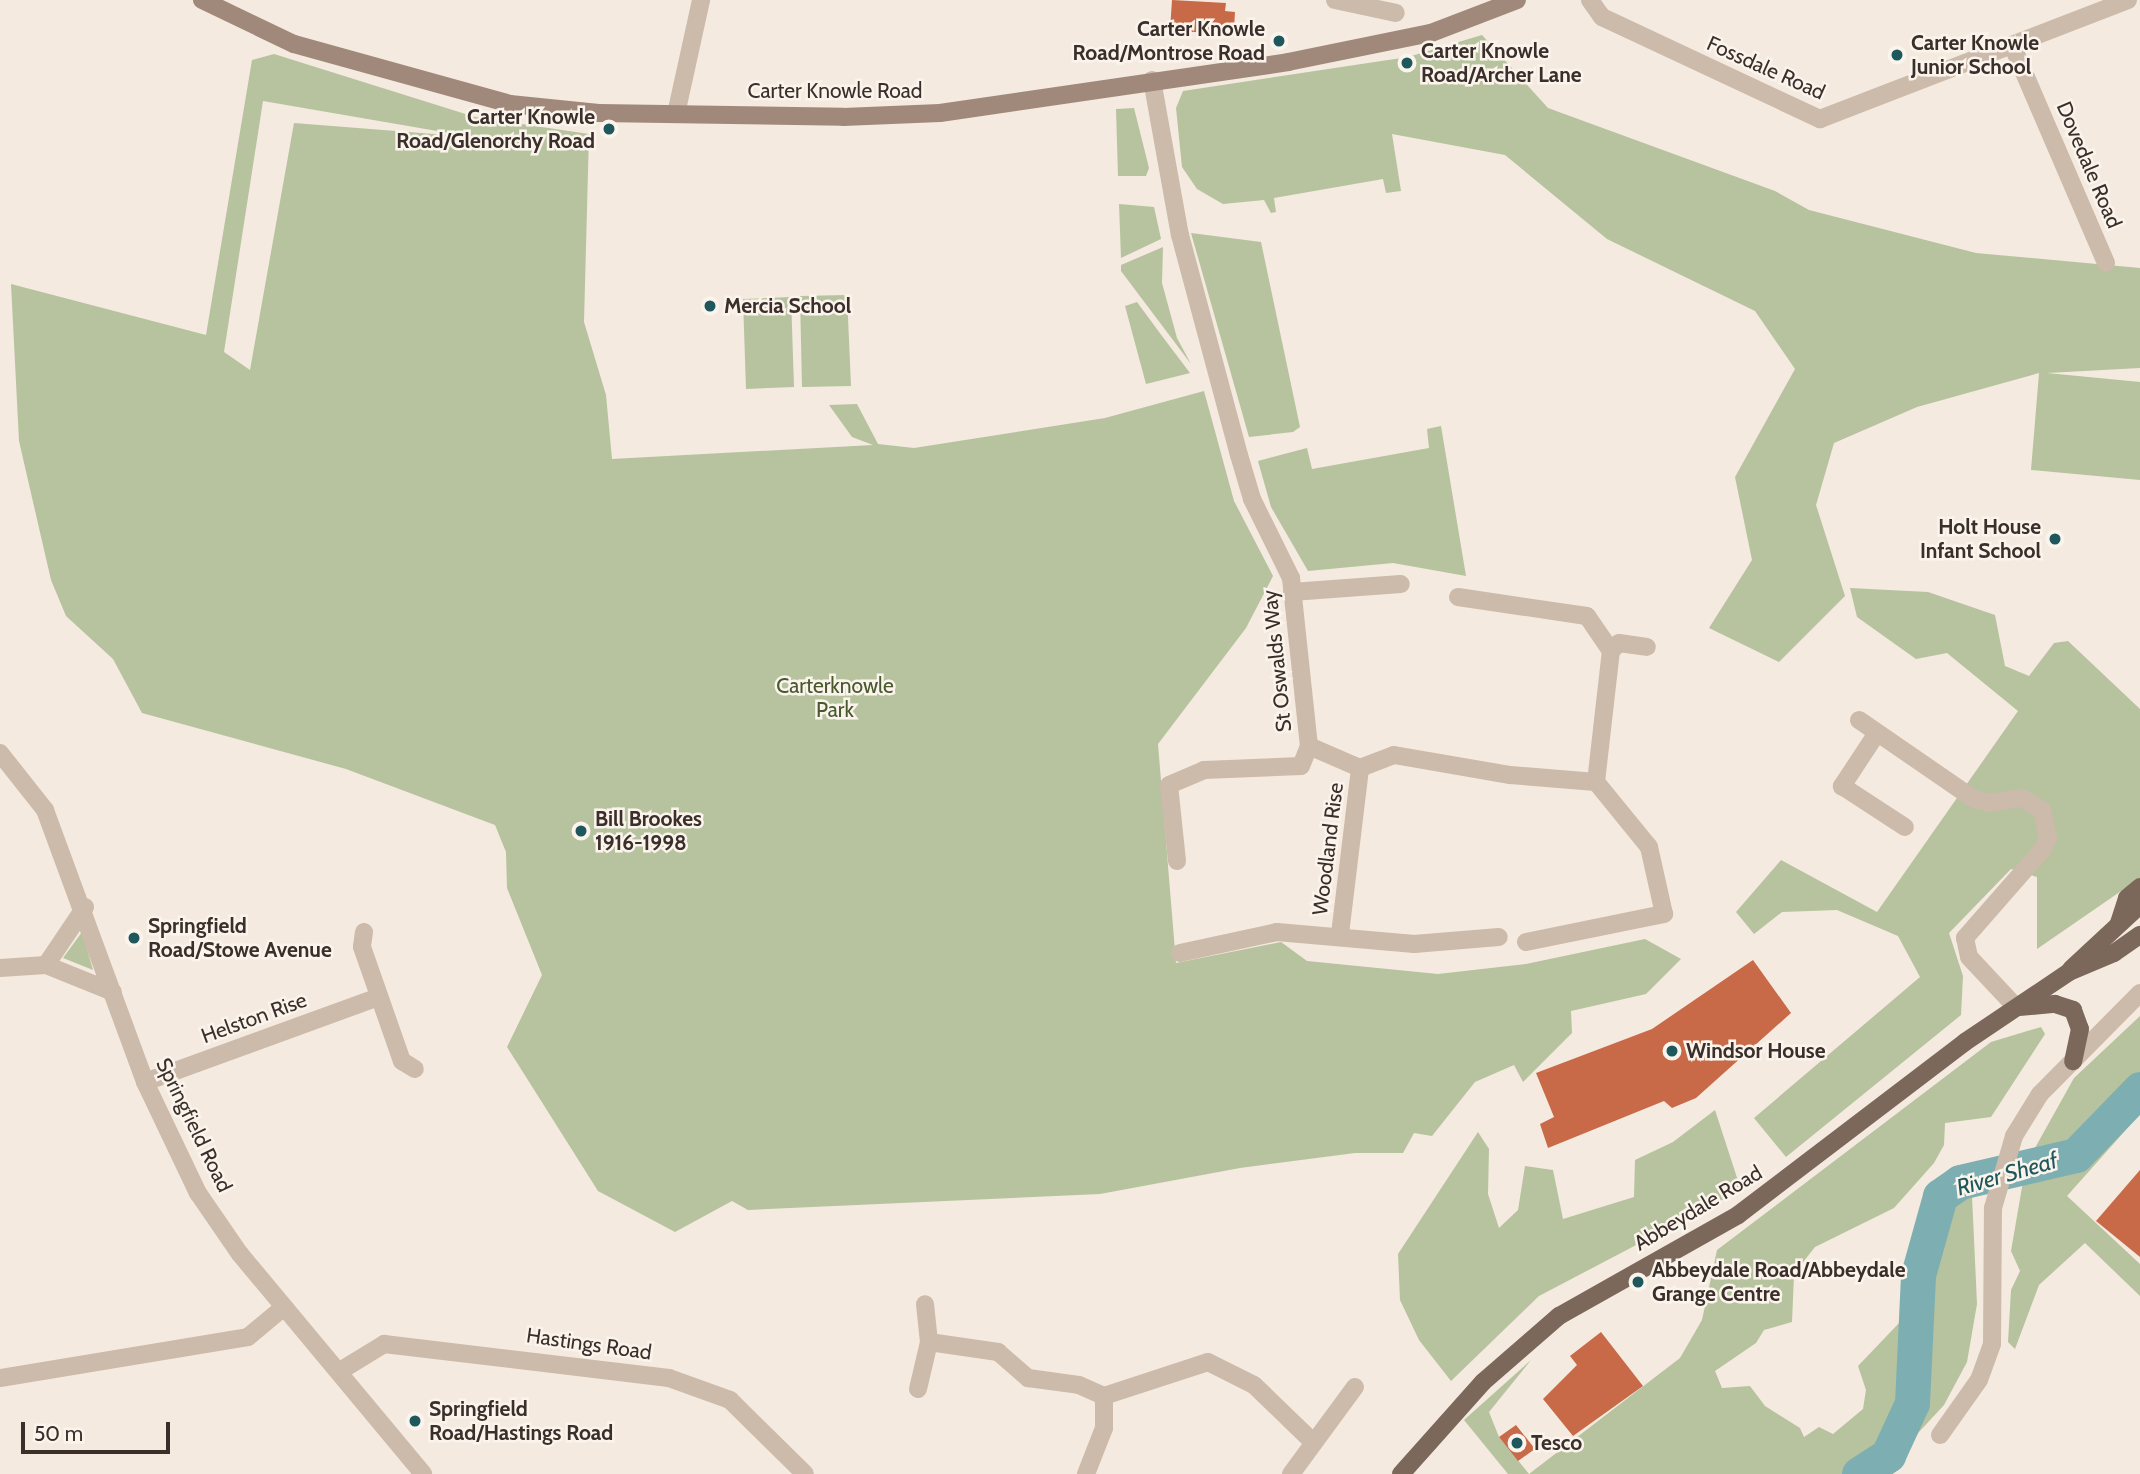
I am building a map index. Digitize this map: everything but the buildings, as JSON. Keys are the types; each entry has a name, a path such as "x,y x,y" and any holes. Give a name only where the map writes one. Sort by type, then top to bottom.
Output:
{"main road":[{"name":"Abbeydale Road","path":"2119,923 2127,898 2140,887"},
{"name":"Abbeydale Road","path":"2069,972 2140,905"},
{"name":"Abbeydale Road","path":"1401,1474 1483,1382 1559,1316 1761,1200 2016,1007 2069,972 2140,935"},
{"path":"2016,1007 2055,1004 2073,1010 2080,1029 2073,1061"}],"street":[{"name":"Carter Knowle Road","path":"202,0 295,44 510,104 676,114 890,117 1152,80 1404,40 1517,0"},
{"path":"676,114 701,0"},
{"path":"1335,0 1397,6 1404,40"},
{"name":"Fossdale Road","path":"1590,0 1602,17 1821,119 2013,47 2128,0"},
{"name":"Dovedale Road","path":"2013,47 2106,263"},
{"name":"St Oswalds Way","path":"1152,80 1180,235 1251,499 1291,578 1309,746 1360,768"},
{"path":"1292,592 1401,584"},
{"path":"1458,597 1587,616 1611,651"},
{"path":"1526,942 1588,932 1664,914 1648,847 1596,782 1611,651 1619,643 1647,647"},
{"path":"1859,720 1974,799 1989,803 2022,799 2042,810 2048,838 2042,850 1965,938 1969,957 2016,1007"},
{"path":"1877,733 1842,786 1905,827"},
{"path":"1177,861 1169,785 1204,770 1301,766 1309,746"},
{"name":"Springfield Road","path":"0,753 45,810 85,907 145,1082 198,1192 284,1307 423,1474"},
{"path":"1360,768 1394,755 1510,775 1596,782"},
{"name":"Woodland Rise","path":"1340,934 1360,768"},
{"path":"46,965 85,907"},
{"path":"364,932 362,947 402,1061 415,1069"},
{"path":"1180,953 1277,932 1340,934 1413,944 1499,937"},
{"path":"0,968 46,965 113,992"},
{"path":"1940,1435 1973,1392 1992,1344 1993,1208 2004,1161 2029,1108 2138,991"},
{"name":"Helston Rise","path":"145,1082 379,998"},
{"path":"918,1388 929,1342 925,1304"},
{"path":"0,1378 248,1337 284,1307"},
{"path":"929,1342 998,1352 1028,1378 1079,1385 1104,1396 1208,1362 1255,1385 1314,1443"},
{"name":"Hastings Road","path":"340,1371 384,1344 669,1378 730,1401 805,1474"},
{"path":"1291,1474 1355,1387"},
{"path":"1086,1474 1104,1428 1104,1396"}],"green space":[{"path":"1482,35 1548,108 1775,191 1809,210 1976,253 2140,268 2140,368 2047,373 2140,382 2140,480 2031,470 2039,373 1917,407 1834,443 1816,505 1845,596 1779,662 1709,628 1752,560 1735,477 1795,369 1755,311 1607,239 1505,155 1392,134 1401,191 1386,193 1383,179 1274,198 1276,212 1271,213 1264,200 1223,204 1197,189 1182,167 1176,108 1183,91 1408,57"},
{"name":"Carterknowle Park","path":"274,54 475,117 589,134 584,322 606,395 612,459 873,445 852,437 829,405 857,404 878,444 914,448 1105,418 1204,391 1234,501 1273,576 1246,628 1158,744 1176,963 1281,942 1307,961 1438,974 1526,964 1645,939 1681,959 1646,994 1571,1011 1572,1033 1523,1082 1514,1065 1475,1082 1432,1136 1414,1133 1403,1153 1355,1153 1240,1168 1100,1194 748,1210 732,1201 675,1232 598,1191 507,1047 542,975 507,888 506,852 495,825 346,769 142,713 113,659 66,616 51,580 19,441 11,284 206,335 252,60","holes":["263,101 472,137 294,123 250,370 224,352"]},
{"path":"1134,108 1149,168 1146,176 1118,176 1116,109"},
{"path":"1119,204 1154,207 1161,239 1121,258"},
{"path":"1191,233 1261,242 1300,427 1293,432 1249,437"},
{"path":"1163,247 1162,283 1177,338 1191,364 1121,271 1121,265"},
{"path":"847,295 851,386 802,387 800,296"},
{"path":"791,297 794,387 746,389 743,299"},
{"path":"1137,302 1190,373 1146,384 1125,306"},
{"path":"1441,426 1466,576 1393,563 1308,571 1271,507 1258,461 1307,448 1312,469 1429,448 1427,429"},
{"path":"1850,588 1928,592 1995,615 2005,666 2029,676 2054,643 2068,641 2140,709 2140,878 2037,949 2037,877 2011,869 1949,933 1963,976 1961,1015 1786,1157 1754,1118 1920,977 1898,936 1837,910 1782,912 1754,934 1736,912 1781,860 1877,912 2018,711 1947,653 1916,659 1857,617"},
{"path":"82,932 93,970 63,958"},
{"path":"2140,1016 2140,1114 2067,1196 2140,1264 2140,1296 2085,1243 2039,1285 2015,1349 2008,1342 2011,1290 2020,1271 2011,1251 2026,1164 2074,1078"},
{"path":"2041,1027 2045,1034 1991,1117 1945,1123 1944,1145 1934,1163 1894,1208 1815,1247 1804,1261 1794,1275 1792,1322 1764,1330 1756,1343 1715,1371 1722,1388 1750,1386 1765,1406 1800,1428 1804,1437 1819,1427 1833,1434 1863,1409 1866,1390 1858,1366 1901,1321 1924,1276 1938,1212 1951,1201 1972,1196 1977,1304 1967,1362 1944,1405 1880,1474 1529,1474 1680,1358 1702,1320 1717,1250 1991,1042"},
{"path":"1715,1110 1741,1190 1539,1296 1451,1381 1419,1340 1400,1300 1398,1254 1478,1132 1489,1149 1488,1194 1499,1228 1518,1210 1525,1166 1553,1170 1563,1219 1634,1197 1635,1160 1673,1142"},
{"path":"1531,1360 1489,1412 1499,1437 1529,1474 1508,1474 1464,1420"}],"waterway":[{"name":"River Sheaf","path":"1859,1474 1888,1455 1912,1403 1918,1275 1940,1196 1960,1182 2076,1155 2140,1089"}],"place":[{"name":"Carter Knowle Road/Montrose Road","path":"1279,41"},
{"name":"Carter Knowle Junior School","path":"1897,55"},
{"name":"Carter Knowle Road/Archer Lane","path":"1407,63"},
{"name":"Carter Knowle Road/Glenorchy Road","path":"609,129"},
{"name":"Mercia School","path":"710,306"},
{"name":"Holt House Infant School","path":"2055,539"},
{"name":"Bill Brookes 1916-1998","path":"581,831"},
{"name":"Springfield Road/Stowe Avenue","path":"134,938"},
{"name":"Windsor House","path":"1672,1051"},
{"name":"Abbeydale Road/Abbeydale Grange Centre","path":"1638,1282"},
{"name":"Springfield Road/Hastings Road","path":"415,1421"},
{"name":"Tesco","path":"1517,1443"}]}
